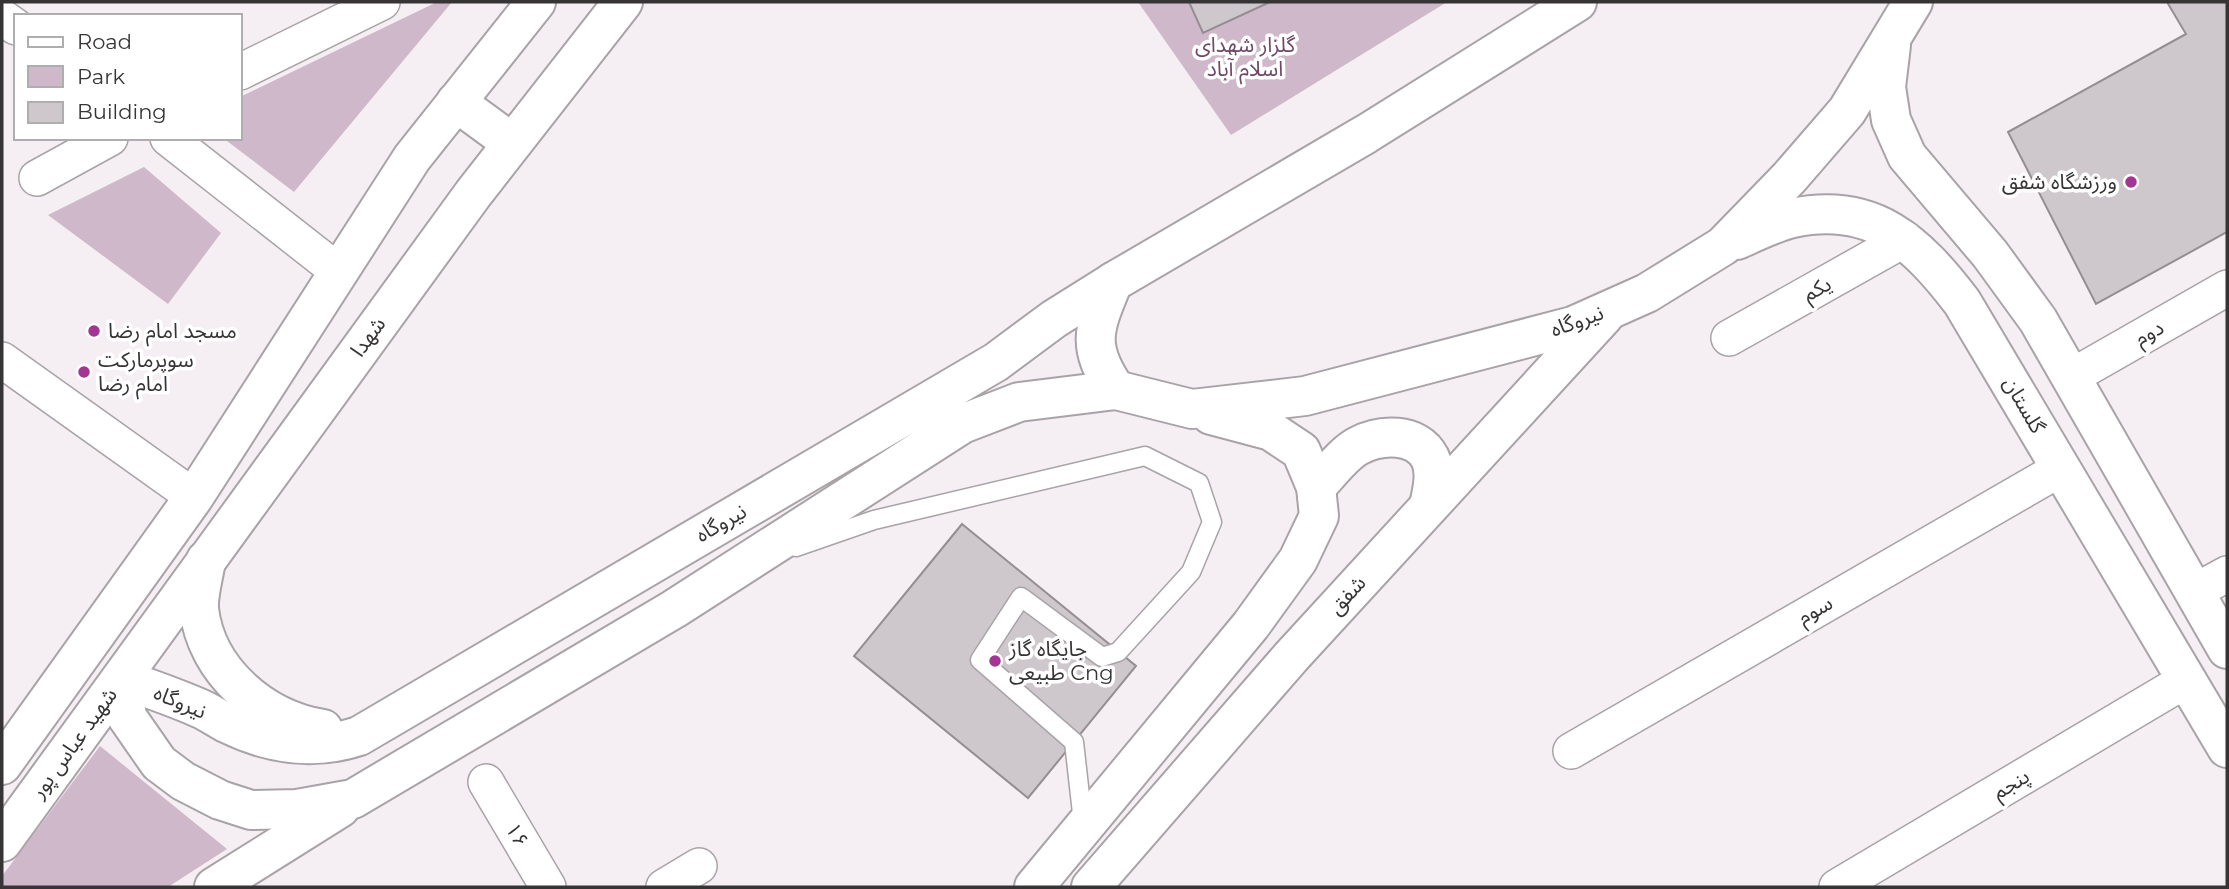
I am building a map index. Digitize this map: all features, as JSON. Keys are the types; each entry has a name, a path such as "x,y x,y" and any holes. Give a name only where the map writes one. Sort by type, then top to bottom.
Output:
{"main road":[{"path":"2,765 194,497 412,158 536,2"},
{"name":"شهدا","path":"122,679 512,143 623,2"},
{"name":"نیروگاه","path":"1577,2 1366,134 1113,282 1054,319 996,362 359,736 338,743 307,747 273,739 229,724 201,708 122,679 127,717 159,763 183,781 220,800 251,810 297,809 353,799 737,569 962,424 1018,402 1116,390 1192,410 1305,396 1573,326 1647,293 1723,246 1789,178 1847,111 1913,2"},
{"path":"1892,37 1886,87 1891,121 1907,156 1998,265 2038,320 2227,649"},
{"path":"456,102 512,143"},
{"name":"گلستان","path":"1723,246 1791,218 1828,214 1868,220 1905,239 1930,260 1962,302 2227,748"},
{"path":"1113,282 1098,317 1096,340 1099,366 1116,390"},
{"name":"شفق","path":"1091,887 1290,657 1610,309"},
{"path":"996,362 1015,363 1024,373 1027,385 1018,402"},
{"path":"1034,887 1251,625 1298,560 1319,516 1316,487 1301,451 1271,431 1192,410"},
{"path":"1316,487 1357,446 1390,436 1415,442 1430,458 1434,481 1429,506"},
{"path":"206,560 199,606 206,641 219,667 247,694 277,713 311,727 359,736"},
{"path":"85,650 122,679"},
{"name":"شهید عباس پور","path":"2,842 122,679"},
{"path":"214,887 353,799"}],"street":[{"path":"242,71 382,2"},
{"path":"37,178 106,140"},
{"path":"171,140 339,272"},
{"name":"یکم","path":"1729,338 1905,239"},
{"name":"دوم","path":"2071,377 2227,288"},
{"path":"2,360 194,497"},
{"name":"سوم","path":"1571,751 2060,469"},
{"path":"2194,592 2227,574"},
{"name":"پنجم","path":"1836,887 2186,680"},
{"name":"۱۶","path":"486,782 548,887"},
{"path":"664,887 699,866"}],"lane":[{"path":"737,569 874,520 1145,456 1199,483 1212,522 1191,572 1118,652 1102,657 1021,597 980,660 1074,743 1084,828"}],"green space":[{"path":"437,2 452,2 294,192 226,140 242,140 242,96"},
{"name":"گلزار شهدای اسلام آباد","path":"1138,2 1447,2 1231,135"},
{"path":"144,167 221,233 168,304 48,215"},
{"path":"100,746 227,849 168,887 2,887 2,876"}],"building":[{"path":"1189,2 1270,2 1203,33"},
{"name":"ورزشگاه شفق","path":"2167,2 2227,2 2227,232 2096,304 2008,132 2186,34"},
{"name":"جایگاه گاز طبیعی Cng","path":"962,524 1136,666 1028,798 854,656"}],"place":[{"name":"ورزشگاه شفق","path":"2131,182"},
{"name":"مسجد امام رضا","path":"94,331"},
{"name":"سوپرمارکت امام رضا","path":"84,372"},
{"name":"جایگاه گاز طبیعی Cng","path":"995,661"}]}
